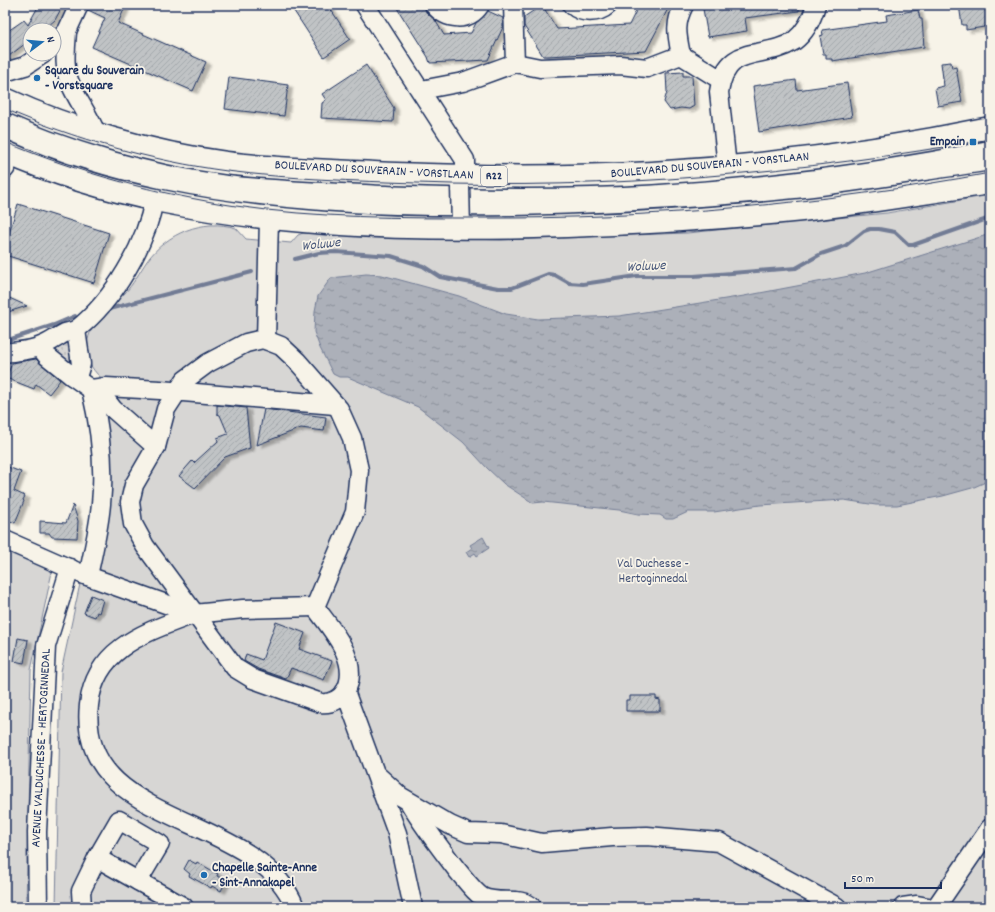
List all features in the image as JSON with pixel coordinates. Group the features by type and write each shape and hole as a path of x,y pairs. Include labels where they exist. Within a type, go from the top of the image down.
{"main road":[{"name":"BOULEVARD DU SOUVERAIN - VORSTLAAN","path":"5,98 30,110 96,133 163,151 226,162 340,171 465,176 651,173 726,167 872,150 990,128"},
{"path":"7,159 154,200 269,219 370,226 461,229 656,223 809,209 990,183"}],"street":[{"path":"62,36 67,31 79,5"},
{"path":"365,5 465,160 465,176 460,185 461,229"},
{"path":"434,5 446,16 455,18 464,17 472,13 480,5"},
{"path":"513,5 515,63"},
{"path":"572,5 577,10 591,12 604,9 608,5"},
{"path":"684,5 678,16 676,31 681,55 721,80"},
{"path":"726,167 719,92 721,80 729,65 739,58 793,41 805,30 812,18 816,5"},
{"path":"67,31 65,59 70,83 90,118 96,133"},
{"path":"420,90 463,82 515,63 540,68 620,65 648,68 681,55"},
{"path":"5,72 25,66 31,62"},
{"path":"5,353 40,347 76,330 109,294 132,261 143,241 154,200"},
{"path":"266,340 269,219"},
{"path":"72,376 78,374 81,364 76,330"},
{"path":"266,340 281,346 335,405 352,438 359,470 355,512 315,607 337,637 344,652 350,677 345,690 336,701 321,703 253,679 235,668 145,546 133,524 130,502 134,485 156,447 166,409 185,380 208,363 246,343 266,340"},
{"path":"40,347 47,356 106,400 113,409 156,447"},
{"path":"91,389 106,387 178,391 335,405"},
{"path":"88,576 101,504 102,459 98,424 91,389"},
{"path":"5,540 88,576 194,614"},
{"name":"AVENUE VALDUCHESSE - HERTOGINNEDAL","path":"38,907 37,832 46,646 70,568"},
{"path":"296,907 276,877 246,852 228,841 156,808 126,791 110,776 99,760 91,741 87,721 90,695 95,679 104,663 118,649 146,634 194,614 243,609 315,607"},
{"path":"345,690 378,776 397,833 413,907"},
{"path":"378,776 400,796 450,825 468,832 501,834 542,843 612,837 647,836 719,842 837,907"},
{"path":"409,801 421,822 435,841 465,879 482,896 491,900 523,902 532,907"},
{"path":"82,907 81,891 97,858 119,820 160,844 138,881"},
{"path":"936,907 990,828"},
{"path":"97,858 138,881 174,905"},
{"path":"903,907 917,905 928,907"}],"green space":[{"name":"Val Duchesse - Hertoginnedal","path":"990,195 990,907 56,907 61,672 94,519 104,380 94,371 89,360 87,350 88,339 98,318 105,309 115,299 124,294 155,251 165,243 187,230 211,225 224,225 236,228 246,239 291,243 298,235 303,233 501,240 687,233 887,213"},
{"path":"67,340 72,342 76,367 52,353 53,347"},
{"path":"5,546 53,567 31,670 26,907 5,907"}],"water":[{"path":"990,234 990,480 972,488 943,496 897,505 876,505 844,500 760,505 714,512 688,512 673,519 666,519 660,515 638,514 619,510 543,502 533,503 504,484 463,442 418,407 348,377 339,377 333,374 314,332 315,311 318,296 331,278 366,274 382,275 459,296 506,314 538,319 619,316 744,296 865,273"},
{"path":"483,537 489,548 477,556 475,553 469,557 466,552 472,548 470,545"}],"building":[{"path":"39,5 63,5 53,22 30,22"},
{"path":"89,5 126,5 118,23 206,62 193,91 92,47 105,18 88,10"},
{"path":"290,5 328,5 350,39 324,57"},
{"path":"395,5 424,5 426,12 435,20 444,35 471,33 476,23 488,11 503,18 503,27 488,60 430,63 428,57"},
{"path":"542,5 557,29 629,25 639,5 670,5 646,51 543,56 524,26 524,17"},
{"path":"715,5 799,5 799,11 745,18 747,31 708,37 703,9 715,7"},
{"path":"959,5 990,5 990,26 966,30 966,25 962,25"},
{"path":"918,10 920,19 922,19 924,47 832,61 832,59 826,59 826,54 823,54 820,36 823,35 822,30 887,21 886,15"},
{"path":"24,20 26,22 22,22 22,46 5,59 5,33"},
{"path":"951,62 952,68 956,67 962,102 938,106 935,88 944,86 941,63"},
{"path":"366,65 394,108 393,122 321,118 322,103 326,100 322,94"},
{"path":"683,72 683,76 692,76 694,106 689,109 681,108 670,110 664,102 667,92 666,73"},
{"path":"229,77 288,85 284,116 225,109"},
{"path":"796,80 797,90 847,83 852,117 759,132 753,86"},
{"path":"18,204 109,233 94,283 5,255 5,246"},
{"path":"5,296 27,306 8,312"},
{"path":"36,359 60,380 49,394 36,384 34,389 6,378 12,363"},
{"path":"217,405 246,408 250,448 225,457 195,488 179,476 192,461 194,463 218,441 217,438 228,434 220,415 217,414"},
{"path":"264,409 326,417 324,431 301,428 257,445"},
{"path":"5,466 21,472 14,491 25,496 15,523 5,519"},
{"path":"73,505 78,521 77,538 52,537 49,533 40,533 40,521 66,523"},
{"path":"91,595 103,600 99,613 97,612 95,617 84,613"},
{"path":"276,622 305,633 299,649 332,661 324,680 291,668 286,679 258,669 244,661 246,654 262,660"},
{"path":"18,638 28,640 24,663 14,661"},
{"path":"630,696 656,696 656,699 660,700 660,711 626,711 626,700 630,700"},
{"name":"Chapelle Sainte-Anne - Sint-Annakapel","path":"189,860 196,864 197,862 218,874 217,876 226,881 221,891 212,886 211,888 189,876 190,874 184,869"}],"waterway":[{"name":"Woluwe","path":"295,259 319,253 336,252 391,256 423,266 440,277 498,288 512,288 548,274 555,275 569,283 583,284 637,276 694,276 796,268 821,254 845,246 864,231 870,229 895,232 909,245 913,245 990,218"},
{"name":"Woluwe","path":"105,310 252,272"},
{"name":"Woluwe","path":"5,341 54,325 75,316"}],"tram line":[{"path":"5,109 58,130 114,148 199,167 251,174 298,178 417,183 489,185 561,184 705,176 776,170 848,161 990,139"},
{"path":"5,142 90,173 148,189 206,201 297,213 420,218 545,218 609,216 737,208 864,193 990,173"}],"place":[{"name":"Square du Souverain - Vorstsquare","path":"37,78"},
{"name":"Empain","path":"973,142"},
{"name":"Chapelle Sainte-Anne - Sint-Annakapel","path":"204,875"}]}
